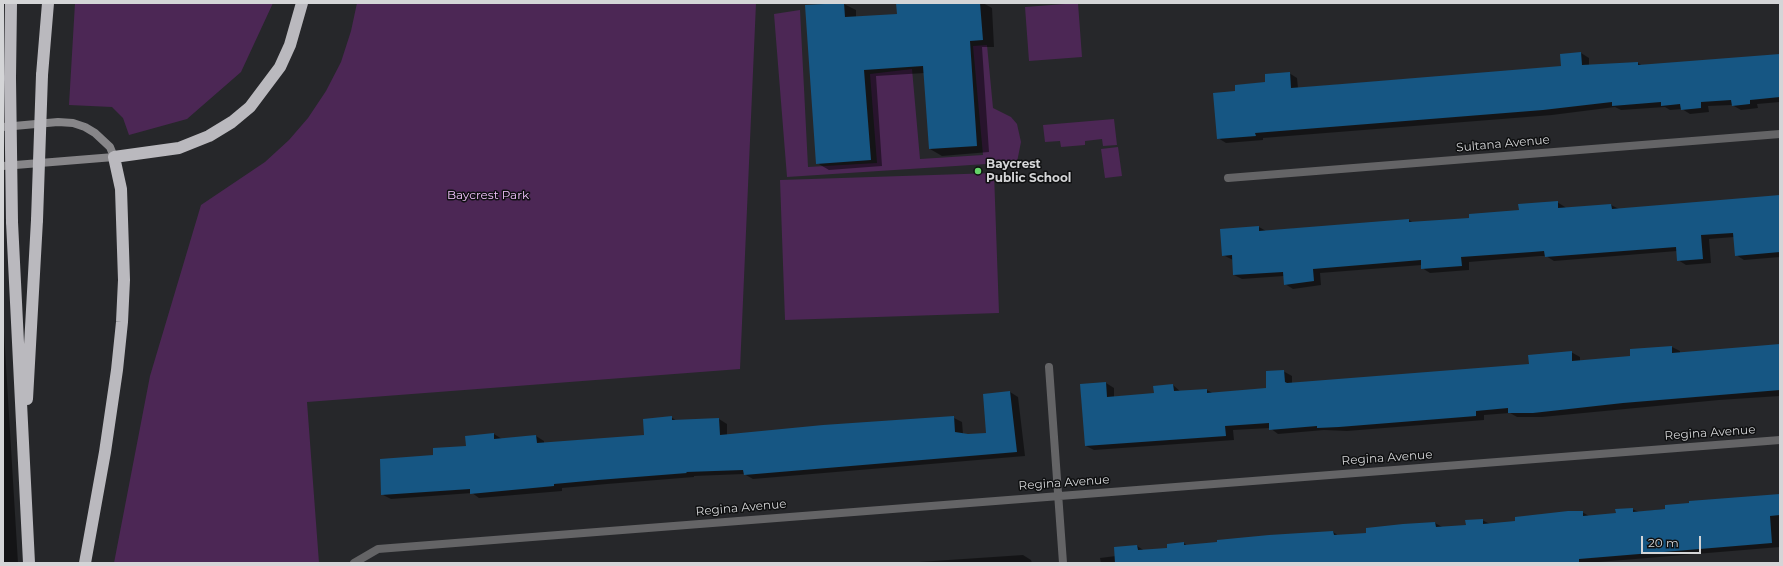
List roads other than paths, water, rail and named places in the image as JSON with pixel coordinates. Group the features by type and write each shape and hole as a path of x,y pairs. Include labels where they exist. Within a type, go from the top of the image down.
{"highway":[{"path":"11,3 10,78 12,222 28,563"},
{"path":"23,460 37,220 42,75 48,3"},
{"path":"85,563 105,452 117,370 122,322 124,280 121,188 114,157 179,148 209,136 238,117 250,107 280,67 290,45 302,3"}],"street":[{"path":"3,127 58,122 73,123 86,127 96,133 110,147 114,157 3,166"},
{"name":"Sultana Avenue","path":"1228,178 1780,134"},
{"path":"1049,367 1063,563"},
{"name":"Regina Avenue","path":"354,563 378,549 1780,440"}],"place":[{"name":"Baycrest Public School","path":"978,171"}],"park label":[{"name":"Baycrest Park","path":"488,195"}]}
